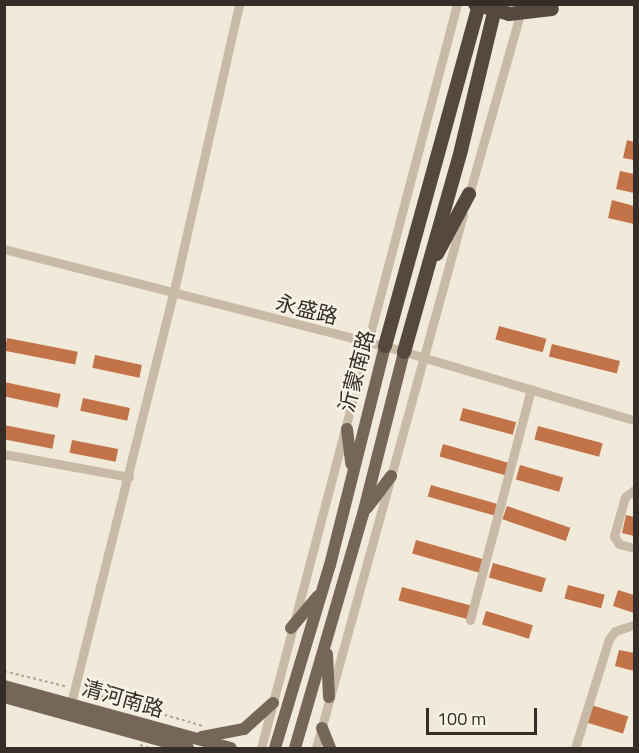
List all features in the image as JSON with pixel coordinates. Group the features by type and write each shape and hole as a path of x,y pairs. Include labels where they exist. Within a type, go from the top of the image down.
{"highway":[{"path":"477,4 509,14 531,14 562,4"},
{"name":"沂蒙南路","path":"385,346 477,4"},
{"name":"沂蒙南路","path":"404,352 496,4"},
{"path":"425,277 469,194"}],"main road":[{"name":"沂蒙南路","path":"275,748 323,590 385,346"},
{"name":"沂蒙南路","path":"295,748 363,514 404,352"},
{"path":"347,429 352,470"},
{"path":"363,514 391,476"},
{"path":"291,628 323,590"},
{"path":"327,644 329,698"},
{"name":"清河南路","path":"4,686 71,703 185,745"},
{"name":"清河南路","path":"4,697 185,745 231,748"},
{"path":"185,745 244,729 273,703"},
{"path":"322,728 330,748"}],"street":[{"path":"71,703 173,295 238,4"},
{"path":"261,748 291,628 347,429 457,4"},
{"path":"316,748 523,4"},
{"name":"永盛路","path":"4,249 173,295 385,346 634,420"},
{"path":"470,620 531,389"},
{"path":"4,454 129,477"},
{"path":"634,490 625,497 614,536 619,544 634,548"},
{"path":"575,748 609,639 615,631 634,625"}],"path":[{"path":"4,671 208,728"}],"building":[{"path":"627,140 634,142 634,160 623,158"},
{"path":"620,171 634,174 634,193 616,189"},
{"path":"612,200 634,206 634,224 608,218"},
{"path":"499,326 546,339 543,352 495,340"},
{"path":"7,338 78,352 75,364 5,351"},
{"path":"552,344 620,361 617,374 549,357"},
{"path":"95,355 142,365 139,378 92,368"},
{"path":"4,382 61,394 58,408 4,396"},
{"path":"83,398 130,408 127,421 80,411"},
{"path":"463,408 516,422 513,435 460,421"},
{"path":"4,425 55,435 52,449 4,439"},
{"path":"538,426 603,443 599,457 534,440"},
{"path":"72,440 118,449 116,462 70,453"},
{"path":"443,444 511,464 508,476 439,456"},
{"path":"520,465 563,477 559,492 516,479"},
{"path":"431,485 499,505 496,516 428,497"},
{"path":"507,506 570,528 566,541 502,519"},
{"path":"626,515 634,517 634,536 622,533"},
{"path":"416,540 483,559 479,573 412,553"},
{"path":"493,563 546,578 542,593 489,577"},
{"path":"568,585 605,595 601,608 564,599"},
{"path":"402,587 472,606 468,619 398,601"},
{"path":"618,590 634,595 634,613 613,606"},
{"path":"486,611 533,625 529,639 482,624"},
{"path":"619,650 634,653 634,671 615,666"},
{"path":"591,705 628,716 623,734 586,722"}]}
